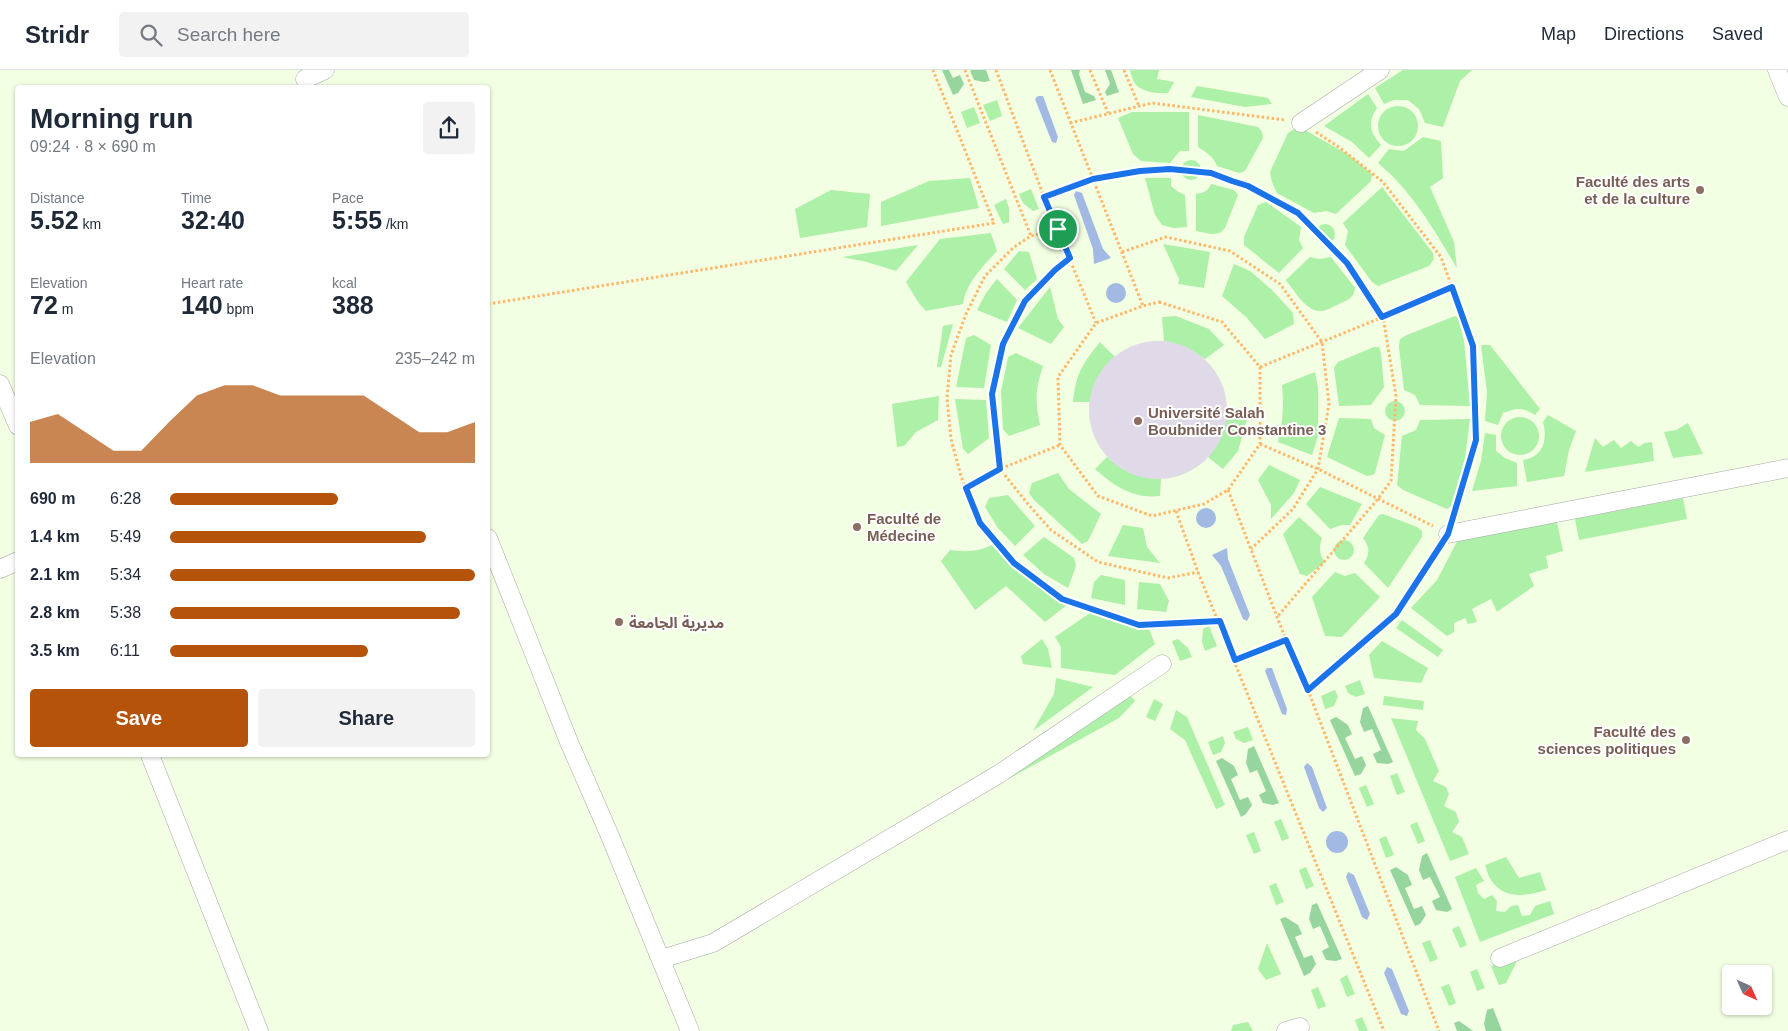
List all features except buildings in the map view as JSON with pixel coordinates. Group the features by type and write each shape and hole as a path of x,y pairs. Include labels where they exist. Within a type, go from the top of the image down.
{"street":[{"path":"305,79 325,70"},
{"path":"1301,123 1380,70"},
{"path":"1777,70 1788,97"},
{"path":"0,384 15,419"},
{"path":"1448,534 1788,468"},
{"path":"490,543 569,742 610,836 690,1031"},
{"path":"0,569 15,562"},
{"path":"661,959 714,943 1000,774 1162,664"},
{"path":"151,757 259,1031"},
{"path":"1500,958 1788,840"}],"path":[{"path":"490,304 994,223 933,70"},
{"path":"965,70 1031,236"},
{"path":"996,70 1044,197 1096,323"},
{"path":"1050,70 1143,306"},
{"path":"1090,70 1108,113"},
{"path":"1124,70 1139,106"},
{"path":"1070,123 1152,103 1301,123 1340,148 1383,182 1441,256 1473,346 1476,440 1448,534 1396,614 1308,690"},
{"path":"1044,197 1093,179 1140,171 1170,169 1211,173 1248,186 1298,213 1347,263 1382,317 1396,396 1391,481 1277,617"},
{"path":"1058,229 1031,236 1014,248 985,276 966,314 951,355 947,398 951,439 966,488 980,523 1014,563 1062,599 1139,625 1220,621"},
{"path":"1122,252 1166,237 1230,251 1280,284 1322,342 1329,404 1318,469 1293,509 1250,549"},
{"path":"1070,258 1055,270 1025,301 1003,344 992,394 1000,469 1026,503 1051,530 1098,562 1168,578 1198,572"},
{"path":"1260,367 1452,287"},
{"path":"1159,302 1222,322 1260,367 1260,444 1228,490 1204,504 1152,516 1098,496 1060,445 1058,377 1096,323 1143,306 1159,302"},
{"path":"1260,444 1318,469 1448,534"},
{"path":"966,488 1000,469 1060,445"},
{"path":"1228,490 1286,640 1308,690 1439,1031"},
{"path":"1176,510 1198,572 1220,621 1384,1031"},
{"path":"1235,660 1286,640"}],"shaded area":[{"name":"Université Salah Boubnider Constantine 3","path":"0,70 1788,70 1788,1031 0,1031"},
{"path":"1158,341 1184,347 1207,361 1221,384 1227,410 1221,436 1207,459 1184,473 1158,479 1132,473 1109,459 1095,436 1089,410 1095,384 1109,361 1132,347"}],"green space":[{"path":"942,70 949,70 953,78 960,75 964,84 958,93 953,95"},
{"path":"986,70 990,81 974,80 970,71"},
{"path":"1071,70 1080,70 1079,74 1085,92 1094,96 1096,100 1083,104"},
{"path":"1105,70 1111,70 1119,92 1107,96 1105,92 1110,84"},
{"path":"1130,70 1159,70 1157,79 1174,82 1168,93 1149,92 1136,85"},
{"path":"1403,70 1472,70 1460,81 1443,127 1425,123 1419,109 1408,100 1394,100 1384,104 1375,88"},
{"path":"1197,86 1268,98 1272,104 1245,107 1191,97"},
{"path":"1368,94 1377,108 1372,118 1372,132 1381,145 1369,158 1352,142 1324,126"},
{"path":"997,100 1002,116 990,121 983,105"},
{"path":"1398,106 1412,112 1418,126 1412,140 1398,146 1384,140 1378,126 1384,112"},
{"path":"974,107 980,123 967,128 961,112"},
{"path":"1132,112 1189,112 1189,151 1180,151 1170,163 1141,161 1133,154 1118,118"},
{"path":"1198,115 1258,127 1262,132 1263,138 1245,171 1239,173 1217,166 1212,157 1198,147"},
{"path":"1296,128 1303,129 1349,155 1372,174 1371,181 1336,214 1326,211 1314,213 1277,193 1270,172 1288,133"},
{"path":"1423,137 1441,141 1443,178 1430,187 1454,242 1457,268 1412,199 1402,186 1378,163 1389,149 1404,151"},
{"path":"1191,160 1198,163 1201,170 1198,177 1191,180 1184,177 1181,170 1184,163"},
{"path":"970,178 979,208 881,226 881,202 929,181"},
{"path":"1145,178 1171,178 1171,186 1185,195 1187,227 1174,228 1162,225 1155,215"},
{"path":"1211,184 1234,190 1238,195 1225,228 1220,233 1211,234 1196,231 1196,194 1205,191"},
{"path":"1382,187 1433,253 1434,259 1429,266 1378,286 1372,282 1345,245 1348,231 1343,223"},
{"path":"1031,189 1039,209 1033,211 1023,203 1019,194"},
{"path":"831,190 870,194 867,227 800,238 795,209"},
{"path":"1006,199 1009,208 1009,222 1003,224 994,205"},
{"path":"1266,202 1301,227 1299,240 1303,248 1279,273 1244,245 1244,237 1258,205"},
{"path":"1325,224 1332,227 1335,234 1332,241 1325,244 1318,241 1315,234 1318,227"},
{"path":"991,233 997,251 971,282 963,304 926,311 906,282 940,239"},
{"path":"1163,244 1210,252 1204,288 1178,284 1179,279"},
{"path":"918,245 896,271 842,257"},
{"path":"1019,251 1029,252 1037,279 1025,290 1004,269"},
{"path":"1310,257 1319,259 1331,257 1355,288 1352,296 1323,311 1310,308 1305,304 1286,280"},
{"path":"1234,264 1250,271 1272,290 1293,313 1294,324 1265,339 1247,318 1222,296"},
{"path":"997,279 1017,300 1007,322 977,310 986,293"},
{"path":"1050,287 1058,319 1064,327 1051,344 1018,328"},
{"path":"1176,316 1209,329 1224,345 1205,359 1186,347 1164,341 1162,317"},
{"path":"1455,316 1458,318 1464,341 1470,406 1420,405 1415,395 1404,390 1399,347 1400,339"},
{"path":"953,324 941,367 937,367 943,326"},
{"path":"974,335 991,345 984,388 956,387 966,338"},
{"path":"1100,342 1115,357 1098,378 1090,402 1073,402 1078,376"},
{"path":"1481,345 1490,345 1540,409 1535,415 1516,409 1503,413 1498,425 1485,421 1487,393"},
{"path":"1374,347 1379,347 1381,353 1384,387 1371,405 1339,406 1334,368 1338,362"},
{"path":"1016,353 1043,366 1038,382 1037,395 1040,425 1009,436 1003,429 1001,392 1008,357"},
{"path":"1315,372 1318,388 1318,436 1312,455 1278,442 1283,414 1282,385"},
{"path":"939,396 938,420 916,432 904,446 897,447 892,404"},
{"path":"955,399 986,400 989,438 968,454 963,449"},
{"path":"1395,401 1402,404 1405,411 1402,418 1395,421 1388,418 1385,411 1388,404"},
{"path":"1249,408 1238,451 1223,469 1208,457 1222,434 1226,409"},
{"path":"1548,415 1576,431 1569,450 1564,476 1527,482 1523,460 1535,455 1542,447 1545,435 1543,422"},
{"path":"1520,417 1533,423 1539,436 1533,449 1520,455 1507,449 1501,436 1507,423"},
{"path":"1339,418 1371,419 1374,428 1385,435 1373,475 1367,476 1327,457"},
{"path":"1470,419 1465,458 1451,506 1447,509 1403,490 1397,485 1402,436 1416,430 1420,420"},
{"path":"1688,423 1703,454 1673,458 1664,432 1676,430"},
{"path":"1485,433 1496,435 1496,451 1505,458 1517,463 1517,486 1472,491 1481,461"},
{"path":"1595,438 1603,447 1614,440 1621,448 1631,441 1638,447 1652,442 1654,461 1585,472"},
{"path":"1107,457 1132,473 1161,479 1160,496 1133,493 1109,481 1095,469"},
{"path":"1269,465 1300,480 1294,493 1271,519 1271,505 1258,480"},
{"path":"1058,473 1069,489 1101,514 1088,541 1082,544 1034,500 1029,493 1032,483"},
{"path":"1320,487 1362,504 1350,525 1342,525 1330,529 1306,504"},
{"path":"1008,495 1035,526 1015,546 998,528 985,507 989,498"},
{"path":"1683,498 1687,519 1579,540 1575,519"},
{"path":"1383,514 1417,527 1422,531 1422,537 1388,588 1364,563 1368,551 1367,544 1363,538 1379,515"},
{"path":"1299,517 1322,538 1320,551 1325,562 1307,576 1300,574 1283,534"},
{"path":"1557,522 1563,551 1546,556 1548,568 1529,574 1534,586 1497,612 1491,599 1472,609 1477,622 1468,624 1465,618 1454,623 1454,632 1447,636 1411,608 1437,580 1460,536"},
{"path":"1123,525 1143,528 1147,547 1160,563 1108,556"},
{"path":"1044,537 1074,558 1076,566 1068,588 1044,574 1023,555"},
{"path":"1344,540 1351,543 1354,550 1351,557 1344,560 1337,557 1334,550 1337,543"},
{"path":"992,545 1013,568 1059,602 1067,605 1045,622 1006,586 975,610 941,561 950,550 971,551"},
{"path":"1335,572 1345,576 1355,573 1380,597 1342,637 1325,636 1312,597"},
{"path":"1101,575 1125,580 1125,605 1091,598 1094,582"},
{"path":"1139,582 1160,584 1169,601 1166,612 1137,609"},
{"path":"1090,613 1135,628 1149,629 1155,644 1115,675 1061,668 1061,647 1055,637"},
{"path":"1402,620 1443,650 1438,657 1396,628"},
{"path":"1209,626 1217,646 1205,651 1202,642 1203,629"},
{"path":"1042,639 1048,649 1052,668 1023,664 1021,656"},
{"path":"1178,639 1188,648 1192,657 1180,661 1172,641"},
{"path":"1382,641 1428,668 1421,683 1374,678 1369,655"},
{"path":"1056,678 1093,687 1033,731 1054,694"},
{"path":"1360,680 1365,694 1356,697 1348,693 1345,686"},
{"path":"1335,690 1338,697 1334,706 1325,709 1321,696"},
{"path":"1129,694 1135,701 1119,718 981,794"},
{"path":"1384,696 1424,701 1423,710 1383,705"},
{"path":"1154,699 1163,704 1155,721 1146,717"},
{"path":"1368,706 1393,762 1388,764 1377,763 1373,754 1381,750 1372,729 1364,732 1360,722 1363,708"},
{"path":"1176,710 1187,717 1225,805 1216,809 1185,740 1170,729"},
{"path":"1336,717 1348,725 1352,734 1345,738 1355,759 1362,756 1366,765 1361,774 1355,776 1330,720"},
{"path":"1391,718 1418,721 1416,730 1425,739 1439,771 1433,781 1446,787 1449,794 1444,806 1456,812 1459,822 1452,832 1462,837 1469,854 1450,861"},
{"path":"1248,727 1253,740 1244,743 1236,739 1233,732"},
{"path":"1223,736 1225,743 1221,752 1213,755 1208,742"},
{"path":"1254,746 1279,803 1273,805 1263,803 1259,795 1266,791 1257,770 1250,773 1246,763 1248,749"},
{"path":"1222,758 1234,766 1238,775 1231,779 1240,800 1248,797 1252,805 1246,814 1241,817 1216,761"},
{"path":"1397,773 1405,792 1397,795 1390,776"},
{"path":"1366,785 1374,804 1367,807 1359,788"},
{"path":"1281,819 1289,838 1282,841 1274,822"},
{"path":"1417,822 1425,841 1418,844 1410,825"},
{"path":"1254,832 1261,851 1254,854 1246,835"},
{"path":"1386,836 1394,855 1386,858 1379,839"},
{"path":"1427,853 1452,909 1447,912 1436,910 1432,901 1440,897 1430,877 1423,880 1419,870 1422,856"},
{"path":"1506,857 1519,878 1540,872 1546,890 1524,895 1509,894 1502,891 1490,878 1485,865"},
{"path":"1306,867 1314,886 1306,889 1299,870"},
{"path":"1396,867 1408,875 1412,885 1405,888 1414,909 1422,906 1426,915 1420,924 1415,926 1390,870"},
{"path":"1476,868 1484,881 1476,885 1478,893 1484,899 1492,895 1497,901 1496,911 1505,912 1511,906 1518,905 1522,916 1530,915 1535,906 1550,901 1554,914 1480,942 1455,877"},
{"path":"1276,883 1284,902 1276,905 1269,886"},
{"path":"1317,903 1342,959 1336,961 1326,960 1322,951 1329,947 1320,926 1313,929 1309,919 1312,905"},
{"path":"1285,917 1298,925 1302,934 1295,937 1304,958 1312,955 1316,964 1310,973 1304,976 1280,919"},
{"path":"1459,926 1467,945 1460,948 1452,929"},
{"path":"1430,940 1438,959 1430,962 1422,943"},
{"path":"1267,943 1281,974 1266,980 1258,969"},
{"path":"1514,956 1516,963 1506,983 1499,985 1491,966"},
{"path":"1477,969 1485,988 1477,991 1470,972"},
{"path":"1347,975 1355,994 1347,997 1340,979"},
{"path":"1449,984 1456,1003 1449,1006 1441,987"},
{"path":"1318,987 1326,1006 1318,1009 1311,990"},
{"path":"1493,1008 1502,1031 1486,1031 1484,1024 1487,1010"},
{"path":"1362,1017 1368,1031 1359,1031 1355,1020"},
{"path":"1459,1021 1473,1031 1457,1031 1454,1023"},
{"path":"1248,1022 1253,1031 1231,1031 1233,1025"}],"water":[{"path":"1038,96 1043,96 1058,137 1056,143 1052,142 1035,99"},
{"path":"1076,191 1082,193 1103,249 1111,258 1094,264 1093,249 1074,195"},
{"path":"1116,283 1123,286 1126,293 1123,300 1116,303 1109,300 1106,293 1109,286"},
{"path":"1206,508 1213,511 1216,518 1213,525 1206,528 1199,525 1196,518 1199,511"},
{"path":"1227,548 1228,559 1250,615 1247,621 1243,619 1221,566 1212,555"},
{"path":"1267,668 1272,668 1287,709 1286,715 1282,714 1265,671"},
{"path":"1307,763 1312,767 1327,808 1323,812 1319,808 1304,767"},
{"path":"1337,831 1345,834 1348,842 1345,850 1337,853 1329,850 1326,842 1329,834"},
{"path":"1348,872 1354,875 1370,914 1367,920 1362,917 1346,877"},
{"path":"1387,967 1392,969 1409,1011 1407,1016 1401,1014 1384,973"}],"place":[{"name":"Faculté des arts et de la culture","path":"1700,190"},
{"name":"Université Salah Boubnider Constantine 3","path":"1138,421"},
{"name":"Faculté de Médecine","path":"857,527"},
{"name":"مديرية الجامعة","path":"619,622"},
{"name":"Faculté des sciences politiques","path":"1686,740"}],"route":[{"path":"1170,169 1211,173 1248,186 1298,213 1347,263 1382,317 1452,287 1473,346 1476,440 1448,534 1396,614 1308,690 1286,640 1235,660 1220,621 1139,625 1062,599 1014,563 980,523 966,488 1000,469 992,394 1003,344 1025,301 1055,270 1070,258 1058,229 1044,197 1093,179 1140,171 1170,169"}]}
